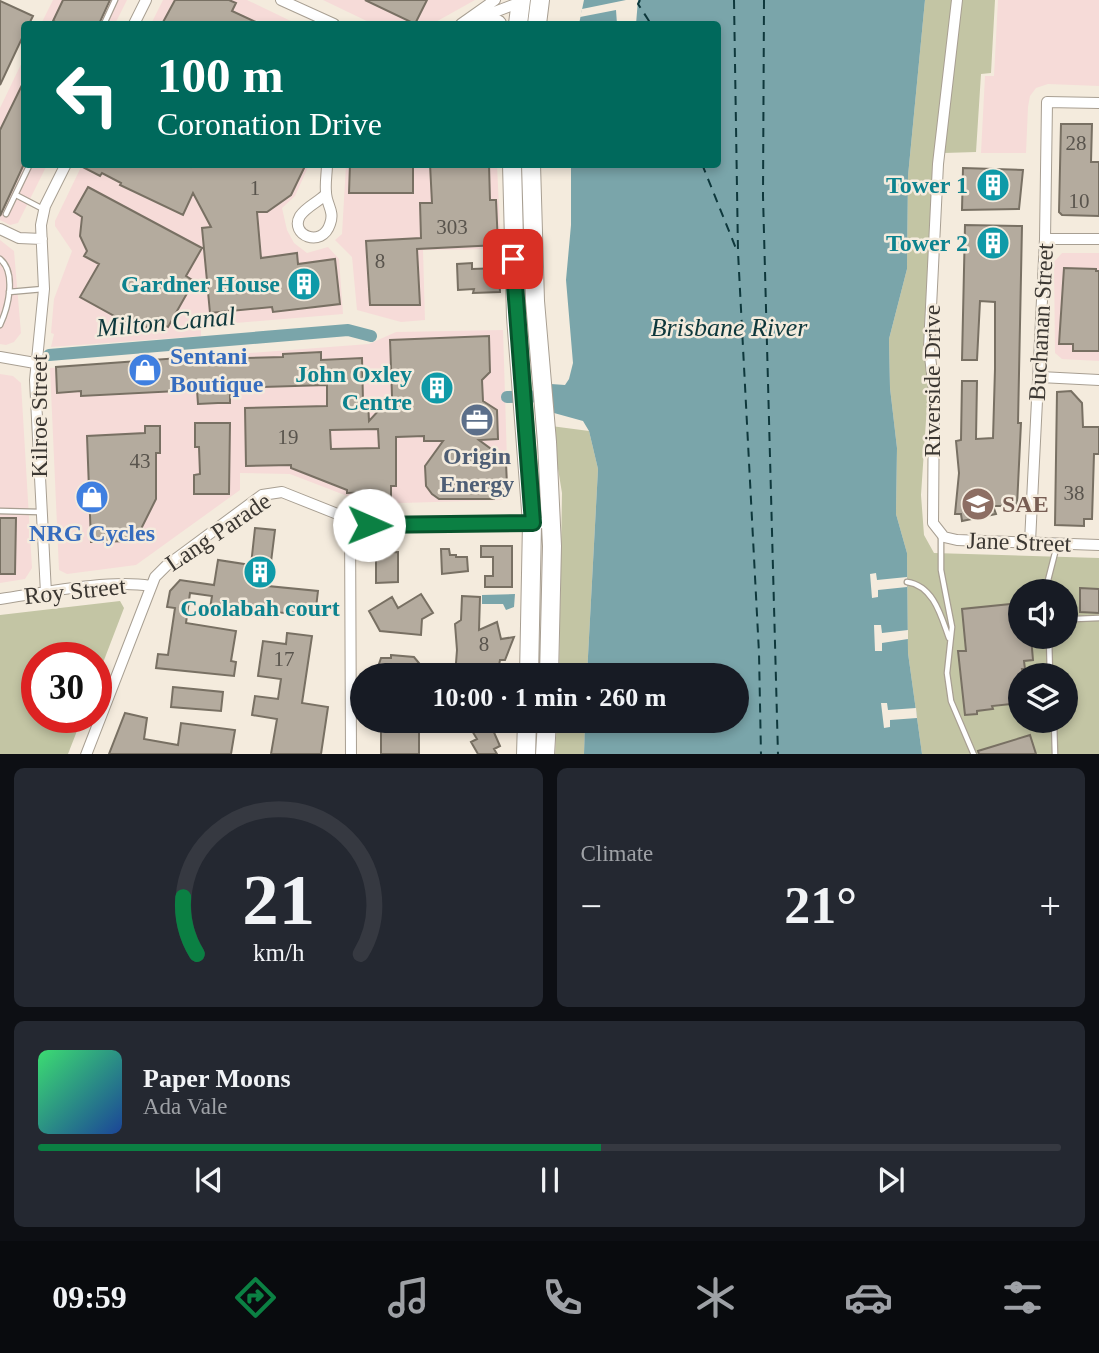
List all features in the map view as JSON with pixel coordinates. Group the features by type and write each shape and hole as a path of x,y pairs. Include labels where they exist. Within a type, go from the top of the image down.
{"highway":[{"path":"537,21 540,0"},
{"path":"519,21 522,1"},
{"path":"512,168 514,269 521,363 525,410 542,523 530,663"},
{"path":"531,168 534,301 544,415 542,523 547,663"},
{"path":"526,754 527,733"},
{"path":"545,754 546,733"}],"street":[{"path":"136,21 146,0"},
{"path":"281,0 327,21"},
{"path":"465,21 495,0"},
{"name":"Riverside Drive","path":"940,533 932,517 934,390 929,348 938,164 957,0"},
{"path":"487,21 522,1"},
{"name":"Buchanan Street","path":"1030,542 1040,377 1047,102 1099,103"},
{"path":"44,210 64,168"},
{"path":"326,195 327,168"},
{"name":"Kilroe Street","path":"44,210 41,225 44,289 35,363 46,593"},
{"path":"0,229 19,238 42,239"},
{"path":"1045,239 1099,239"},
{"path":"0,357 35,363"},
{"path":"1040,377 1099,380"},
{"name":"Lang Parade","path":"86,754 155,577 166,566 268,493 282,492 350,519 377,526 542,523"},
{"path":"350,519 351,754"},
{"name":"Jane Street","path":"940,533 949,539 957,540 1099,545"},
{"name":"Roy Street","path":"0,598 126,584 150,586"}],"lane":[{"path":"105,21 115,0"},
{"path":"6,214 28,168"},
{"path":"16,195 44,210"},
{"path":"0,259 7,266 9,292 9,302 0,325"},
{"path":"9,292 44,289"},
{"path":"0,511 41,512"},
{"name":"Riverside Drive","path":"940,533 941,570 952,626 947,673 951,702 974,754"},
{"path":"1048,579 1057,544"},
{"path":"907,582 916,584 930,595 940,612 950,642"},
{"path":"1078,619 1099,618"},
{"path":"1054,733 1055,754"}],"shaded area":[{"path":"53,0 127,0 116,21 42,21"},
{"path":"163,0 247,0 291,21 152,21"},
{"path":"323,0 475,0 437,21 367,21"},
{"path":"998,0 1099,0 1099,86 1048,84 1036,88 1030,96 1028,107 1026,153 981,153 985,76 994,76"},
{"path":"21,64 21,168 46,168 18,223 10,225 0,220 0,108"},
{"path":"81,168 308,168 295,196 282,208 287,230 294,243 307,253 328,247 339,259 343,314 201,326 201,336 51,347 54,334 51,333 54,299 72,251 55,226"},
{"path":"346,168 497,168 501,249 423,250 425,320 401,322 357,310 352,257 335,240 342,234"},
{"path":"0,240 14,251 21,333 14,342 6,345 0,344"},
{"path":"1062,253 1099,253 1099,361 1062,359 1055,353 1054,262"},
{"path":"503,330 508,494 502,500 368,504 290,474 240,473 240,490 136,565 67,574 59,570 50,368 369,344 396,332"},
{"path":"0,374 13,376 21,383 32,568 25,579 0,583"}],"green space":[{"path":"925,0 995,0 991,73 981,74 976,152 944,153 921,495 924,535 934,553 1099,558 1099,754 922,754 908,653 907,553 896,514 897,448 890,388 889,339 907,269 908,176"},
{"path":"551,426 589,431 598,469 588,663 559,663 562,493"},
{"path":"120,601 124,608 111,642 21,642 21,733 76,733 68,754 0,754 0,615"},
{"path":"556,733 585,733 584,754 555,754"}],"water":[{"name":"Brisbane River","path":"584,0 925,0 908,176 907,269 889,339 890,388 897,448 896,514 907,553 908,653 922,754 584,754 585,733 749,733 749,663 588,663 598,469 589,431 583,421 554,413 551,384 565,385 573,363 566,280 571,225 571,168 721,168 721,21 580,21"},
{"path":"515,594 514,607 506,610 503,604 482,604 482,595"}],"pier":[{"path":"638,0 636,21 617,21 616,10 580,17 582,9"},
{"path":"876,573 877,580 907,577 907,587 878,590 878,597 872,598 870,574"},
{"path":"874,625 881,625 882,633 908,630 908,639 882,643 882,651 875,651"},
{"path":"881,703 887,703 888,710 916,708 917,718 890,720 890,727 884,728"}],"building":[{"path":"63,0 110,0 100,21 53,21"},
{"path":"175,0 229,0 236,3 232,11 254,21 164,21"},
{"path":"365,0 427,0 416,21 409,21"},
{"path":"0,1 33,16 30,21 21,21 21,40 0,85"},
{"path":"21,87 22,168 0,216 0,130"},
{"path":"1061,124 1092,124 1091,162 1099,162 1099,216 1062,215 1059,212"},
{"path":"85,168 304,168 291,195 267,212 257,212 261,258 297,253 298,264 335,259 340,304 273,312 272,307 210,313 202,228 211,227 193,193 183,215 120,185 121,183 102,173 100,176"},
{"path":"350,168 413,168 413,193 349,193"},
{"path":"430,168 489,168 490,200 496,200 498,245 417,249 420,305 370,305 366,241 421,238 420,203 432,203"},
{"name":"Tower 1","path":"963,168 1023,170 1019,209 962,210"},
{"path":"88,187 202,248 186,276 194,281 168,327 154,319 148,327 138,328 135,333 125,331 125,322 80,297 99,264 84,256 87,251 80,236 82,217 74,212"},
{"path":"965,225 1022,226 1018,423 1021,423 1017,506 993,506 996,514 962,521 961,514 955,514 959,473 956,441 961,440 962,381 977,381 976,439 993,438 995,369 995,302 980,301 977,360 962,360"},
{"path":"472,263 472,269 499,268 500,292 473,293 474,289 458,290 457,264"},
{"path":"1064,268 1099,271 1099,351 1073,351 1073,344 1059,344"},
{"path":"489,336 490,372 482,380 483,401 497,410 498,439 479,440 506,463 507,485 494,499 439,499 432,494 426,486 425,466 443,441 424,441 424,436 396,437 396,486 391,486 391,502 372,502 372,492 347,493 347,490 291,468 291,465 246,466 245,408 327,406 327,385 230,388 230,403 198,404 197,390 81,396 81,391 57,393 56,367 207,356 208,363 246,361 246,358 321,352 321,360 362,358 363,401 368,401 369,421 392,396 390,340","holes":["378,429 379,448 331,449 330,430"]},
{"path":"1071,391 1082,403 1083,427 1099,427 1099,454 1094,454 1092,519 1084,519 1084,526 1055,525 1057,392"},
{"path":"195,423 230,423 229,494 194,494 194,475 200,474 199,447 195,447"},
{"path":"145,426 160,426 160,453 156,453 156,499 139,533 132,541 91,542 87,436 145,433"},
{"path":"0,518 16,518 15,574 0,574"},
{"path":"255,528 275,530 268,586 318,591 315,616 265,611 264,617 210,609 212,596 190,593 186,623 236,631 231,661 236,662 234,676 156,668 158,654 168,655 175,608 167,607 170,591 180,580 214,585 218,560 251,565"},
{"path":"481,546 512,546 512,587 485,587 485,576 493,576 493,557 481,557"},
{"path":"441,549 449,549 450,555 456,557 467,557 468,571 442,574"},
{"path":"398,552 398,582 376,583 376,553"},
{"path":"1080,588 1099,589 1099,613 1080,612"},
{"path":"421,594 433,613 422,619 421,635 380,631 369,611 392,597 398,608"},
{"path":"462,596 480,597 479,630 497,622 501,639 514,637 505,660 500,660 499,663 456,663 455,624 461,620"},
{"path":"1008,604 1008,649 1032,649 1033,660 1008,663 1008,704 992,706 993,709 977,711 977,714 965,715 958,651 966,651 962,609"},
{"path":"287,633 312,636 302,703 328,707 321,754 271,754 277,719 252,715 255,696 278,699 281,679 258,676 263,641 286,644"},
{"path":"391,655 414,657 419,663 379,663 381,658 391,658"},
{"path":"173,687 223,692 221,711 171,707"},
{"path":"125,713 147,718 144,739 178,745 181,723 235,730 231,754 109,754"},
{"path":"381,733 419,733 419,754 381,754"},
{"path":"473,733 494,733 500,746 494,749 497,754 478,754 471,742 477,739"},
{"path":"1030,735 1036,754 979,754 978,751"}],"waterway":[{"name":"Milton Canal","path":"49,355 348,330 371,336"},
{"name":"Milton Canal","path":"507,397 552,396"}],"ferry route":[{"path":"640,0 638,4 649,21"},
{"path":"734,0 738,252 759,653 761,754"},
{"path":"764,0 763,196 778,754"},
{"path":"704,168 737,251"}],"place":[{"name":"Tower 1","path":"993,185"},
{"name":"Tower 2","path":"993,243"},
{"name":"Gardner House","path":"304,284"},
{"name":"Sentani Boutique","path":"145,370"},
{"name":"John Oxley Centre","path":"437,388"},
{"name":"Origin Energy","path":"477,420"},
{"name":"NRG Cycles","path":"92,497"},
{"name":"SAE","path":"978,504"},
{"name":"Coolabah court","path":"260,572"}],"route":[{"path":"369,525 533,523 513,259"}]}
